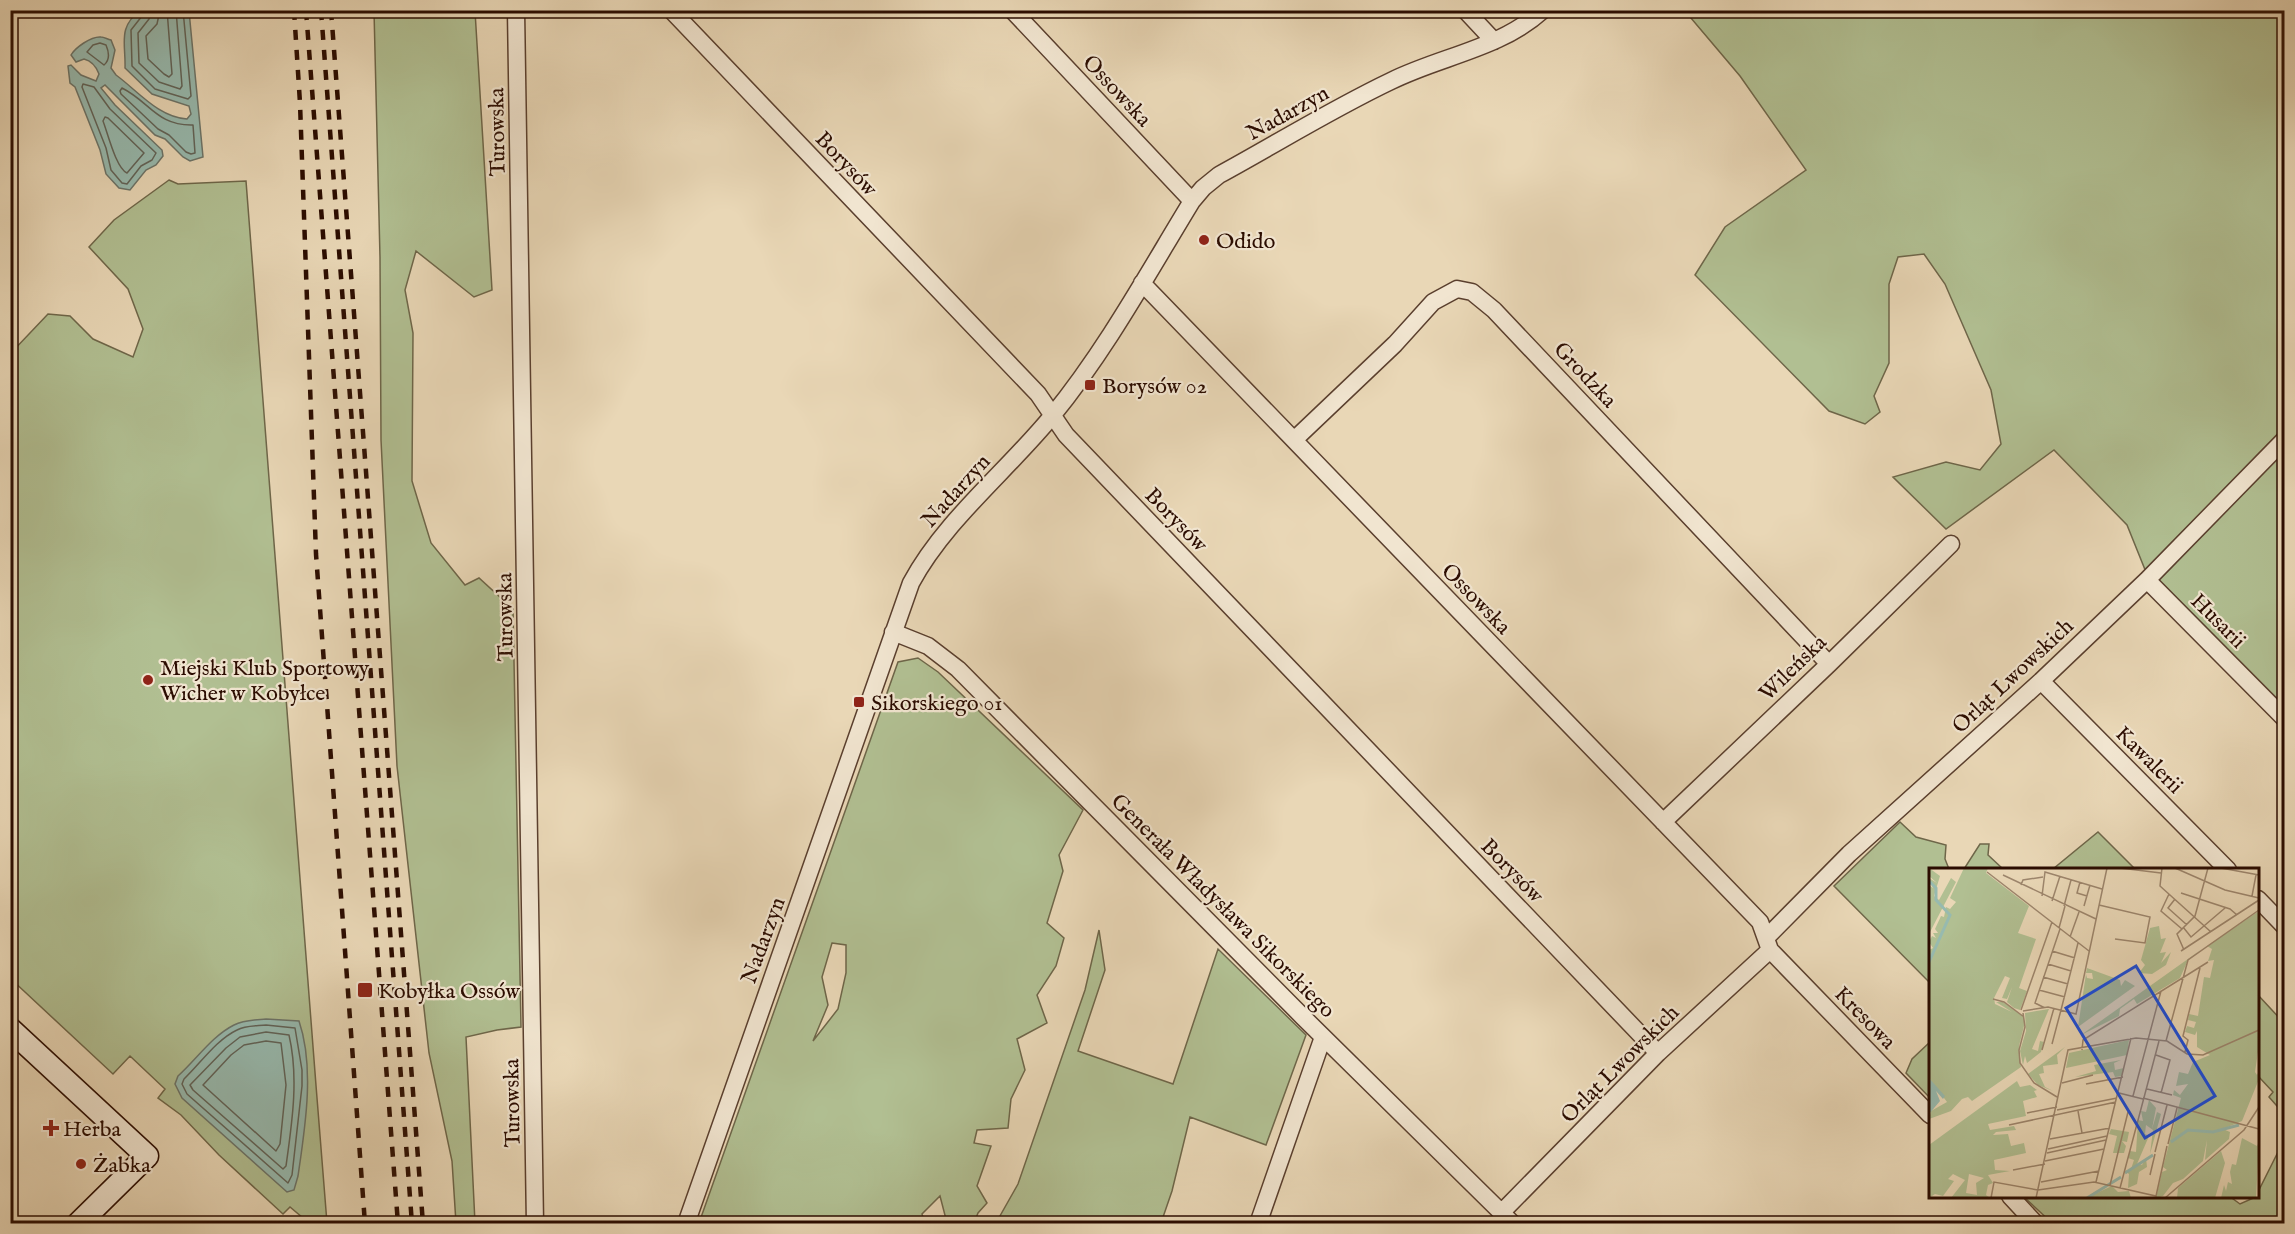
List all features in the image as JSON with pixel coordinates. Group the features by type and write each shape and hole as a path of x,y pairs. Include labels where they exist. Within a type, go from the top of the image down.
{"street":[{"name":"Turowska","path":"516,10 535,1224"},
{"name":"Borysów","path":"671,10 1038,394 1066,435 1658,1053"},
{"name":"Ossowska","path":"1012,10 1192,201"},
{"path":"1465,10 1494,41"},
{"name":"Nadarzyn","path":"686,1224 893,632 911,583 921,564 1052,416 1142,283 1192,201 1203,188 1219,176 1392,80 1494,41 1530,23 1543,10"},
{"name":"Ossowska","path":"1142,283 1760,922 1768,944"},
{"name":"Grodzka","path":"1294,440 1395,344 1433,302 1456,289 1472,292 1494,310 1829,664"},
{"name":"Orląt Lwowskich","path":"1508,1218 1658,1053 1768,944 1849,854 2041,681 2147,580 2284,440"},
{"name":"Wileńska","path":"1663,822 1951,544"},
{"name":"Husarii","path":"2147,580 2284,718"},
{"name":"Generała Władysława Sikorskiego","path":"893,632 928,646 958,669 1323,1037 1508,1218"},
{"name":"Kawalerii","path":"2041,681 2226,868"},
{"path":"2259,900 2284,926"},
{"name":"Kresowa","path":"1768,944 1929,1114"},
{"path":"10,1029 147,1156 78,1224"},
{"path":"1258,1224 1323,1037"},
{"path":"2011,1198 2036,1224"}],"green space":[{"path":"374,11 475,11 492,290 474,297 416,251 405,290 413,333 412,481 431,543 465,585 479,578 513,609 521,1027 466,1037 475,1223 456,1223 452,1161 429,1053 397,766 381,440 380,257"},
{"path":"1685,11 2284,11 2284,707 2148,577 2127,525 2054,450 1946,529 1893,477 1946,462 1980,470 2001,444 1991,390 1945,284 1924,254 1898,257 1889,284 1889,363 1874,396 1880,412 1865,424 1829,411 1695,275 1725,227 1806,170 1740,76"},
{"name":"Miejski Klub Sportowy Wicher w Kobyłce","path":"169,180 178,184 246,181 327,1223 309,1223 290,1207 283,1214 219,1155 181,1115 158,1098 165,1089 130,1056 113,1074 11,979 10,354 48,314 70,316 93,339 133,357 143,329 128,289 89,247 114,220"},
{"path":"918,658 938,672 1083,810 1059,855 1063,871 1047,923 1064,938 1056,966 1037,995 1047,1023 1017,1039 1025,1070 1011,1099 1008,1128 977,1130 974,1143 991,1146 977,1186 987,1203 978,1213 974,1223 947,1223 940,1196 922,1214 925,1223 699,1223 898,662","holes":["832,943 846,945 846,973 838,1009 813,1041 828,1005 822,977"]},
{"path":"1900,822 1916,837 1946,845 1945,859 1949,868 1929,868 1929,982 1834,886"},
{"path":"2098,832 2134,868 2054,868"},
{"path":"1980,844 1989,844 1988,855 2002,868 1965,868"},
{"path":"1099,930 1105,970 1078,1051 1173,1084 1218,949 1306,1035 1266,1145 1190,1117 1172,1191 1161,1223 996,1223 1018,1184 1085,990"},
{"path":"2259,996 2284,1023 2284,1114 2269,1097 2273,1092 2259,1077"},
{"path":"1929,1043 1929,1097 1906,1073 1912,1059"},
{"path":"2279,1150 2284,1153 2284,1223 2052,1223 2025,1198 2232,1198 2240,1204 2259,1198 2259,1190"}],"water":[{"path":"141,10 189,11 203,157 190,161 183,157 165,139 155,135 105,85 101,88 115,105 162,150 163,156 156,165 146,170 130,190 119,188 106,174 100,150 75,87 70,83 68,66 71,65 81,75 96,81 99,74 93,64 84,59 76,62 71,55 93,38 102,37 111,40 115,50 111,68 116,75 167,114 187,119 191,114 189,106 152,94 125,68 124,36 133,16"},
{"path":"266,1019 299,1021 307,1058 307,1098 298,1176 294,1190 287,1192 182,1098 175,1084 178,1076 226,1030 242,1022"}],"railway":[{"path":"294,10 300,103 316,554 365,1224"},
{"path":"306,10 398,1224"},
{"path":"321,10 412,1224"},
{"path":"331,10 423,1224"}],"place":[{"name":"Odido","path":"1204,240"},
{"name":"Borysów 02","path":"1090,385"},
{"name":"Miejski Klub Sportowy Wicher w Kobyłce","path":"148,680"},
{"name":"Sikorskiego 01","path":"859,702"},
{"name":"Kobyłka Ossów","path":"365,990"},
{"name":"Herba","path":"51,1128"},
{"name":"Żabka","path":"81,1164"}]}
